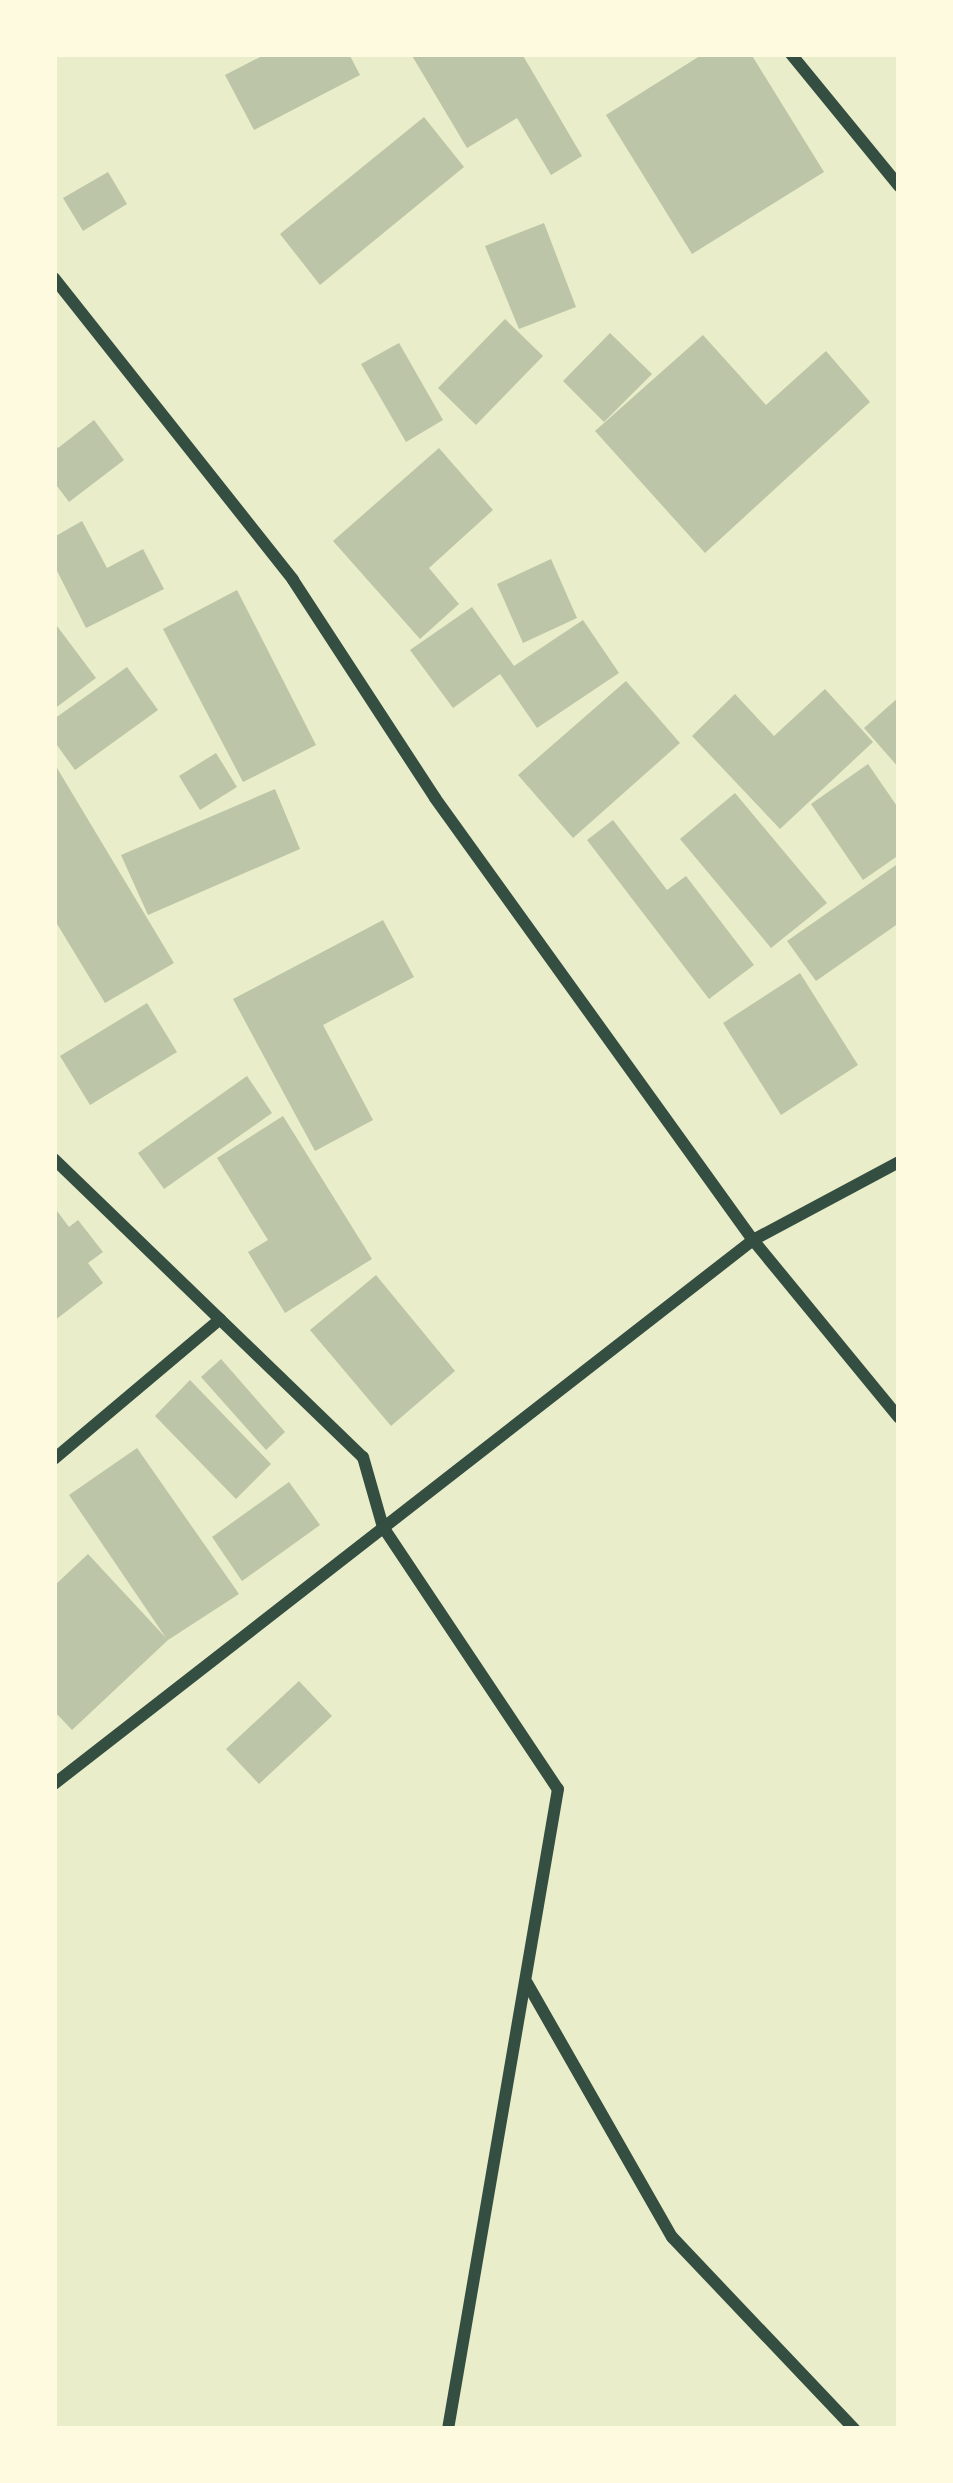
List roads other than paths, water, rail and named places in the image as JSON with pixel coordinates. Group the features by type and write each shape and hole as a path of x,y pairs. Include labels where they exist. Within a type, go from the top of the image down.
{"street":[{"path":"790,54 899,186"},
{"path":"54,278 293,580 435,797 753,1240 899,1418"},
{"path":"54,1160 363,1457 383,1527 558,1789 448,2429"},
{"path":"54,1784 753,1240 899,1162"},
{"path":"54,1459 220,1319"},
{"path":"526,1982 672,2237 854,2429"}]}
